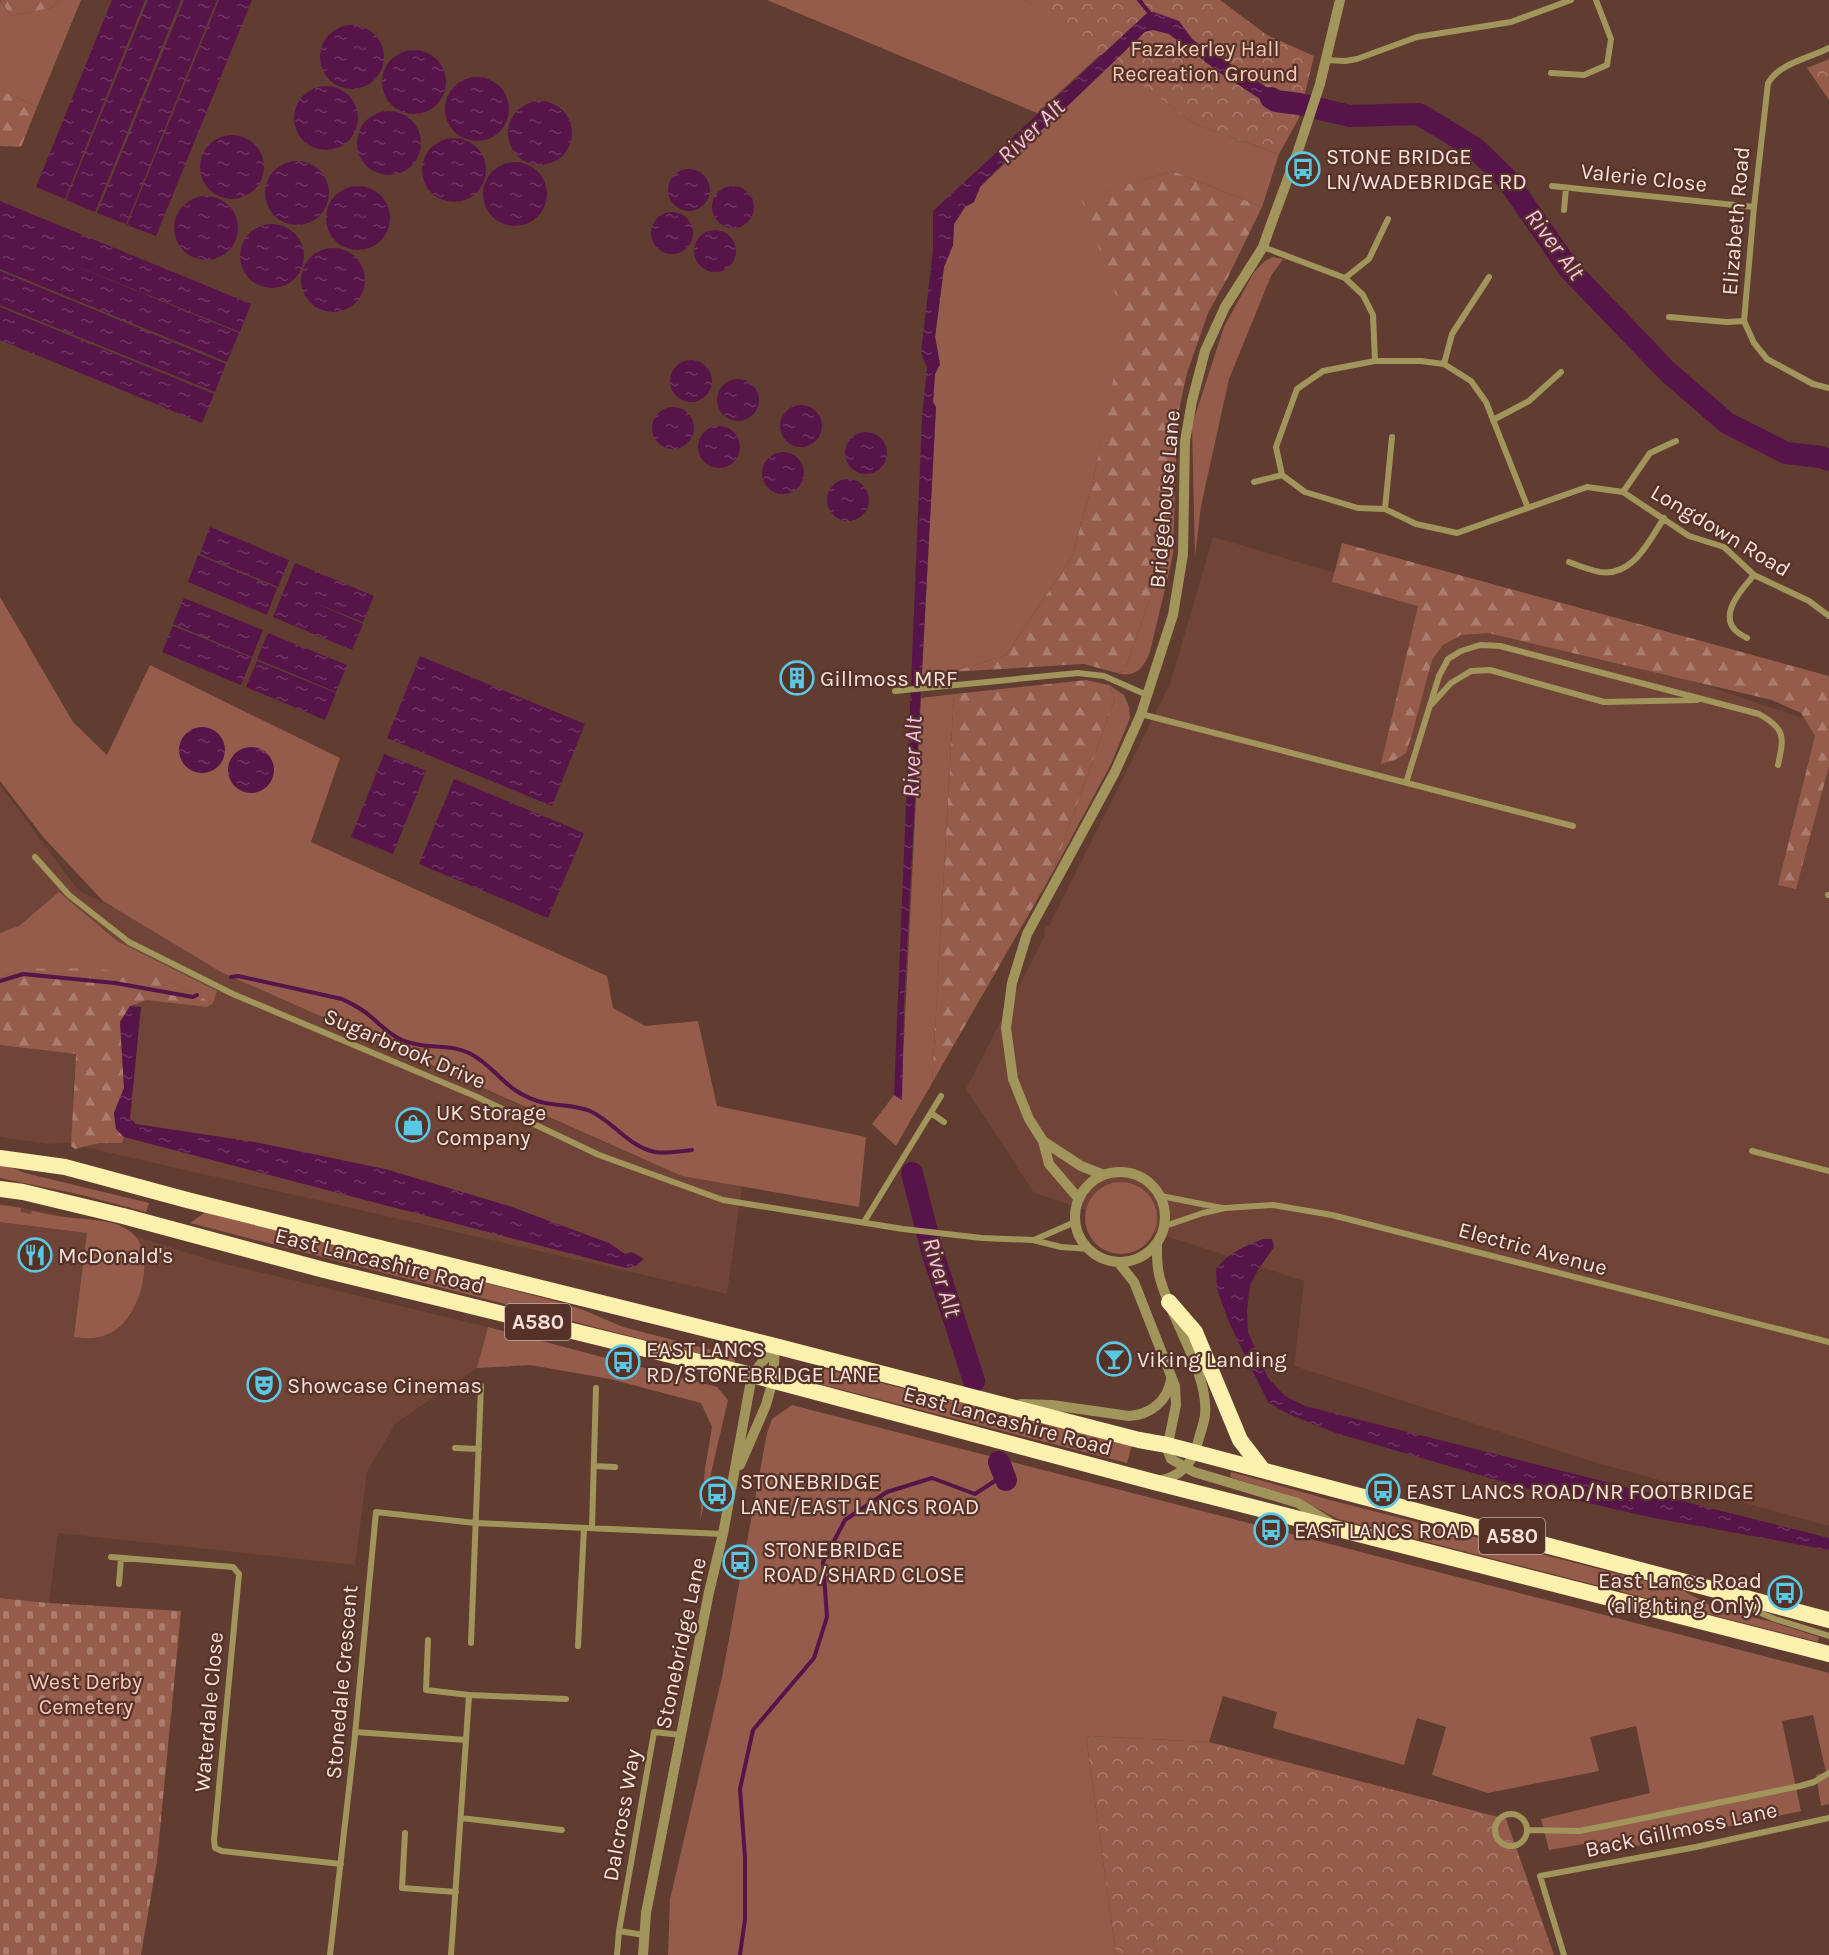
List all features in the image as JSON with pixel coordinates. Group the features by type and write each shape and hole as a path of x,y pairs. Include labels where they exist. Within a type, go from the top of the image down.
{"highway":[{"name":"East Lancashire Road","path":"0,1158 65,1167 187,1200 775,1346 1139,1440 1167,1444 1829,1620"},
{"name":"East Lancashire Road","path":"0,1189 23,1192 123,1216 324,1270 773,1380 1154,1482 1829,1654"},
{"path":"1169,1302 1195,1332 1240,1440 1263,1470"}],"street":[{"name":"Bridgehouse Lane","path":"1079,1199 1049,1164 1043,1141 1029,1119 1013,1078 1006,1028 1012,983 1027,934 1115,772 1141,714 1173,615 1183,554 1185,441 1192,401 1205,351 1225,307 1263,247 1297,154 1326,60 1340,0"},
{"path":"1326,60 1357,59 1418,37 1511,22 1571,0"},
{"path":"1551,73 1584,75 1607,65 1611,39 1596,0"},
{"name":"Elizabeth Road","path":"1829,48 1785,67 1774,74 1768,83 1744,321 1754,343 1767,359 1813,384 1829,388"},
{"name":"Valerie Close","path":"1552,186 1754,207"},
{"name":"Valerie Close","path":"1564,210 1566,188"},
{"path":"1345,278 1370,259 1388,219"},
{"path":"1263,247 1345,278 1363,295 1373,315 1376,361"},
{"path":"1444,364 1452,334 1490,277"},
{"path":"1669,317 1727,322 1744,321"},
{"path":"1254,482 1282,476 1276,447 1297,389 1323,371 1376,361 1421,361 1444,364 1471,381 1486,402 1528,508"},
{"path":"1493,420 1529,401 1561,372"},
{"path":"1385,509 1392,437"},
{"path":"1623,492 1650,453 1676,441"},
{"name":"Longdown Road","path":"1282,476 1305,492 1358,508 1385,509 1416,524 1457,533 1587,487 1623,492 1689,536 1724,547 1754,575 1809,601 1829,616"},
{"path":"1569,562 1602,572 1620,570 1640,556 1664,518"},
{"path":"1747,638 1733,628 1729,615 1735,598 1754,575"},
{"path":"1406,783 1438,676 1448,659 1461,651 1480,645 1500,646 1759,714 1774,722 1780,732 1783,744 1778,765"},
{"path":"1429,707 1451,683 1471,670 1490,670 1604,702 1704,699"},
{"path":"895,691 1078,673 1104,676 1147,695"},
{"path":"1141,714 1573,825"},
{"name":"Sugarbrook Drive","path":"35,857 69,895 129,942 233,994 475,1096 599,1155 723,1200 903,1229 982,1238 1034,1240"},
{"path":"864,1222 941,1096"},
{"path":"931,1113 944,1122"},
{"name":"Bridgehouse Lane","path":"1043,1141 1081,1166 1104,1175"},
{"path":"1752,1151 1829,1171"},
{"path":"1115,1172 1136,1175 1146,1180 1161,1196 1166,1211 1165,1227 1157,1245 1146,1255 1133,1261 1118,1263 1097,1256 1080,1236 1075,1222 1079,1199 1089,1184 1104,1175 1115,1172"},
{"name":"Electric Avenue","path":"1161,1196 1225,1208"},
{"name":"Electric Avenue","path":"1165,1227 1203,1213 1225,1208 1273,1205 1332,1215 1829,1342"},
{"path":"1034,1240 1075,1222"},
{"path":"1034,1240 1061,1247 1089,1249"},
{"path":"1154,1482 1173,1476 1193,1459 1205,1415 1203,1390 1159,1274 1157,1245"},
{"path":"1118,1263 1134,1282 1171,1372 1176,1396 1167,1444 1171,1459 1185,1468 1298,1503 1339,1528"},
{"path":"732,1482 766,1405 773,1380 775,1346"},
{"name":"Stonebridge Lane","path":"643,1955 646,1913 709,1592 723,1534 752,1375 775,1346"},
{"path":"1001,1404 1052,1404 1129,1416 1144,1414 1163,1398 1169,1389 1171,1372"},
{"path":"471,1643 481,1386"},
{"path":"592,1528 596,1388"},
{"path":"455,1448 479,1449"},
{"path":"594,1466 615,1467"},
{"name":"Stonedale Crescent","path":"330,1955 355,1732 376,1512 475,1523 723,1534"},
{"path":"578,1646 584,1528"},
{"name":"Waterdale Close","path":"111,1557 233,1568 238,1575 215,1848 222,1851 341,1864"},
{"path":"119,1584 121,1558"},
{"path":"1685,1582 1776,1619 1829,1636"},
{"path":"428,1640 426,1690 469,1695 566,1699"},
{"path":"451,1955 469,1695"},
{"path":"355,1732 466,1740"},
{"name":"Dalcross Way","path":"617,1955 619,1931 654,1732 681,1735"},
{"path":"1527,1830 1579,1831 1800,1786 1814,1782 1829,1773"},
{"path":"1509,1814 1520,1817 1525,1822 1527,1830 1523,1840 1514,1846 1509,1846 1499,1842 1495,1826 1499,1819 1509,1814"},
{"path":"461,1818 562,1830"},
{"name":"Back Gillmoss Lane","path":"1564,1955 1540,1876 1829,1818"},
{"path":"405,1833 402,1888 456,1892"},
{"path":"619,1931 644,1935"}],"shaded area":[{"path":"1213,537 1600,650 1829,727 1829,1526 1597,1463 1294,1366 1304,1281 1034,1193 966,1089 1044,937 1045,925 1049,926 1170,684"},
{"path":"0,785 78,890 402,1053 640,1158 742,1186 727,1294 67,1143 48,1144 0,1137 0,1045 76,1054 72,1104 87,983 0,975"},
{"path":"0,1203 83,1220 214,1261 488,1327 477,1368 396,1423 367,1472 355,1565 58,1533 49,1603 0,1598"}],"green space":[{"path":"0,0 60,0 51,8 11,16"},
{"path":"60,0 81,0 37,107 0,90 0,1 11,16 51,8"},
{"path":"767,0 1025,0 1101,54 1037,113"},
{"name":"Fazakerley Hall Recreation Ground","path":"1025,0 1220,0 1267,35 1314,56 1299,118 1279,154 1195,124"},
{"path":"1829,59 1829,100 1807,68"},
{"path":"1112,63 1195,124 1279,154 1262,207 1173,171 1082,198 1126,320 1094,477 1072,557 1006,655 952,672 922,675 936,407 933,402 935,374 940,364 935,337 944,267 953,245 954,224 965,207 974,202 980,187"},
{"path":"0,90 37,107 21,147 0,146"},
{"path":"1173,171 1262,207 1208,313 1187,373 1177,419 1169,542 1125,670 1117,673 1084,664 952,672 1006,655 1072,557 1094,477 1125,320 1081,198"},
{"path":"1273,257 1283,259 1271,276 1229,379 1201,506 1195,557 1192,425 1224,327 1254,272 1265,261"},
{"path":"1177,419 1173,555 1148,658 1134,673 1117,673 1125,670 1169,542"},
{"path":"1342,543 1829,676 1829,766 1796,889 1778,885 1815,736 1801,713 1772,700 1488,633 1461,635 1443,645 1432,660 1406,753 1395,760 1381,764 1418,606 1332,582"},
{"path":"0,597 73,722 107,755 150,665 340,758 311,842 607,976 613,1008 645,1026 698,1021 717,1106 866,1137 859,1207 682,1176 221,972 103,901 44,838 0,781"},
{"path":"1086,680 1109,685 1115,698 1053,872 932,1083 954,694"},
{"path":"1109,685 1124,695 1129,707 1130,718 1111,764 1053,872 1115,698"},
{"path":"954,694 932,1083 896,1146 872,1124 894,1095 901,1099 921,698"},
{"path":"59,892 117,941 217,991 213,1003 164,979 19,969 0,978 0,933 19,926"},
{"path":"91,968 164,979 213,1003 207,1007 146,1000 130,1006 120,1022 124,1088 114,1113 116,1129 124,1137 122,1143 99,1143 75,1149 71,1146 76,1054 0,1045 0,978 19,969"},
{"path":"0,1163 25,1173 149,1203 146,1212 82,1195 0,1178"},
{"path":"1121,1182 1135,1185 1147,1192 1154,1204 1157,1218 1154,1232 1147,1244 1135,1251 1121,1254 1107,1251 1095,1244 1088,1232 1085,1218 1088,1204 1095,1192 1107,1185"},
{"path":"0,1205 21,1208 21,1212 31,1214 32,1211 61,1217 105,1221 128,1230 137,1239 142,1250 144,1264 140,1294 127,1319 113,1332 102,1336 74,1337 87,1233 0,1222"},
{"path":"207,1211 555,1301 623,1327 735,1356 735,1363 190,1223"},
{"path":"488,1327 717,1387 728,1400 700,1521 712,1427 701,1403 610,1379 530,1365 477,1368"},
{"path":"820,1368 1132,1445 1127,1463 816,1383"},
{"path":"792,1405 1829,1673 1829,1804 1821,1806 1816,1775 1826,1772 1813,1715 1782,1721 1801,1811 1594,1855 1590,1843 1549,1850 1541,1819 1650,1793 1636,1726 1590,1737 1599,1771 1488,1793 1432,1775 1446,1727 1417,1718 1404,1765 1273,1728 1277,1712 1223,1696 1209,1742 1086,1736 1116,1955 668,1955 670,1899 722,1677 767,1433 772,1419"},
{"path":"1231,1472 1334,1501 1684,1591 1715,1608 1772,1622 1819,1637 1818,1642 1338,1519 1295,1497 1230,1477"},
{"name":"West Derby Cemetery","path":"0,1598 181,1611 157,1861 141,1955 0,1955"},
{"path":"1086,1736 1209,1742 1506,1819 1554,1955 1116,1955"}],"water":[{"path":"112,0 145,0 65,199 36,187"},
{"path":"148,0 181,0 95,212 66,200"},
{"path":"184,0 217,0 126,224 97,213"},
{"path":"219,0 252,0 156,236 127,225"},
{"path":"1154,12 1179,21 1193,40 1279,95 1300,99 1297,111 1274,108 1220,73 1169,34 1153,30 1145,32 1053,120 996,170 980,187 974,202 965,207 954,224 953,245 944,267 935,337 940,364 935,374 933,402 936,407 904,1005 902,1100 894,1095 922,417 927,368 921,353 933,250 933,211 1146,14"},
{"path":"352,25 370,31 378,39 384,57 378,75 370,83 352,89 334,83 326,75 320,57 326,39 334,31"},
{"path":"414,50 432,56 440,64 446,82 440,100 432,108 414,114 396,108 388,100 382,82 388,64 396,56"},
{"path":"477,77 495,83 503,91 509,109 503,127 495,135 477,141 459,135 451,127 445,109 451,91 459,83"},
{"path":"326,86 344,92 352,100 358,118 352,136 344,144 326,150 308,144 300,136 294,118 300,100 308,92"},
{"path":"540,101 558,107 566,115 572,133 566,151 558,159 540,165 522,159 514,151 508,133 514,115 522,107"},
{"path":"389,111 407,117 415,125 421,143 415,161 407,169 389,175 371,169 363,161 357,143 363,125 371,117"},
{"path":"232,135 250,141 258,149 264,167 258,185 250,193 232,199 214,193 206,185 200,167 206,149 214,141"},
{"path":"454,138 472,144 480,152 486,170 480,188 472,196 454,202 436,196 428,188 422,170 428,152 436,144"},
{"path":"297,161 315,167 323,175 329,193 323,211 315,219 297,225 279,219 271,211 265,193 271,175 279,167"},
{"path":"515,162 533,168 541,176 547,194 541,212 533,220 515,226 497,220 489,212 483,194 489,176 497,168"},
{"path":"689,169 697,170 704,175 709,182 709,198 704,205 697,210 689,211 681,210 674,205 669,198 668,190 669,182 674,175 681,170"},
{"path":"358,186 376,192 384,200 390,218 384,236 376,244 358,250 340,244 332,236 326,218 332,200 340,192"},
{"path":"733,186 748,192 754,207 748,222 733,228 718,222 712,207 718,192"},
{"path":"206,196 224,202 232,210 238,228 232,246 224,254 206,260 188,254 180,246 174,228 180,210 188,202"},
{"path":"0,201 251,304 240,332 49,255 239,333 227,362 0,269"},
{"path":"672,212 680,213 687,218 692,225 692,241 687,248 680,253 672,254 664,253 657,248 652,241 651,233 652,225 657,218 664,213"},
{"path":"272,224 290,230 298,238 304,256 298,274 290,282 272,288 254,282 246,274 240,256 246,238 254,230"},
{"path":"715,230 723,231 730,236 735,243 735,259 730,266 723,271 715,272 707,271 700,266 695,259 694,251 695,243 700,236 707,231"},
{"path":"333,248 351,254 359,262 365,280 359,298 351,306 333,312 315,306 307,298 301,280 307,262 315,254"},
{"path":"0,271 226,364 215,392 0,305"},
{"path":"0,307 214,394 202,423 0,340"},
{"path":"691,360 699,361 706,366 711,373 711,389 706,396 699,401 691,402 683,401 676,396 671,389 670,381 671,373 676,366 683,361"},
{"path":"738,379 746,380 753,385 758,392 758,408 753,415 746,420 738,421 730,420 723,415 718,408 717,400 718,392 723,385 730,380"},
{"path":"801,405 809,406 816,411 821,418 821,434 816,441 809,446 801,447 793,446 786,441 781,434 780,426 781,418 786,411 793,406"},
{"path":"673,407 688,413 694,428 688,443 673,449 658,443 652,428 658,413"},
{"path":"719,426 727,427 734,432 739,439 739,455 734,462 727,467 719,468 711,467 704,462 699,455 698,447 699,439 704,432 711,427"},
{"path":"866,432 874,433 881,438 886,445 886,461 881,468 874,473 866,474 858,473 851,468 846,461 845,453 846,445 851,438 858,433"},
{"path":"783,452 791,453 798,458 803,465 803,481 798,488 791,493 783,494 775,493 768,488 763,481 762,473 763,465 768,458 775,453"},
{"path":"848,479 863,485 869,500 863,515 848,521 833,515 827,500 833,485"},
{"path":"210,527 289,560 278,587 200,554"},
{"path":"198,555 277,588 267,615 188,582"},
{"path":"295,563 374,596 363,622 315,603 363,624 352,650 273,617"},
{"path":"184,598 263,630 252,657 173,624"},
{"path":"173,626 252,658 241,685 162,652"},
{"path":"268,633 347,665 336,692 257,659"},
{"path":"420,656 585,724 552,806 387,738"},
{"path":"257,661 336,693 325,720 246,687"},
{"path":"202,727 218,734 225,750 218,766 202,773 186,766 179,750 186,734"},
{"path":"251,747 267,754 274,770 267,786 251,793 235,786 228,770 235,754"},
{"path":"384,754 426,771 393,854 351,837"},
{"path":"454,779 584,833 548,918 419,864"},
{"path":"130,1006 141,1007 130,1118 136,1124 255,1142 385,1169 509,1206 609,1243 625,1254 632,1252 644,1259 636,1266 626,1268 124,1137 116,1129 114,1113 124,1088 120,1022"},
{"path":"1263,1239 1272,1239 1274,1247 1250,1285 1247,1310 1248,1332 1268,1378 1285,1396 1305,1406 1829,1538 1829,1550 1649,1517 1528,1489 1336,1433 1286,1413 1268,1402 1228,1320 1217,1289 1216,1269 1221,1263 1237,1251"}],"waterway":[{"path":"1139,0 1152,16"},
{"name":"River Alt","path":"1271,98 1276,101 1350,116 1419,114 1475,148 1506,178 1569,269 1668,372 1727,423 1786,453 1829,460"},
{"path":"0,981 23,974 115,983 193,997 197,995"},
{"path":"231,977 238,976 342,999 356,1006 397,1038 419,1045 453,1048 469,1053 482,1061 509,1086 533,1100 590,1111 607,1121 629,1140 646,1149 665,1153 692,1150"},
{"name":"River Alt","path":"912,1173 932,1251 974,1381"},
{"name":"River Alt","path":"999,1462 1006,1480"},
{"path":"740,1955 745,1919 745,1857 740,1789 753,1730 814,1658 827,1617 823,1562 845,1520 887,1492 932,1478 975,1494 1004,1475"}],"place":[{"name":"STONE BRIDGE LN/WADEBRIDGE RD","path":"1303,169"},
{"name":"Gillmoss MRF","path":"797,678"},
{"name":"UK Storage Company","path":"413,1125"},
{"name":"McDonald's","path":"35,1255"},
{"name":"Viking Landing","path":"1114,1359"},
{"name":"EAST LANCS RD/STONEBRIDGE LANE","path":"623,1362"},
{"name":"Showcase Cinemas","path":"264,1385"},
{"name":"EAST LANCS ROAD/NR FOOTBRIDGE","path":"1383,1491"},
{"name":"STONEBRIDGE LANE/EAST LANCS ROAD","path":"717,1494"},
{"name":"EAST LANCS ROAD","path":"1271,1530"},
{"name":"STONEBRIDGE ROAD/SHARD CLOSE","path":"740,1562"},
{"name":"East Lancs Road (alighting Only)","path":"1785,1593"}]}
